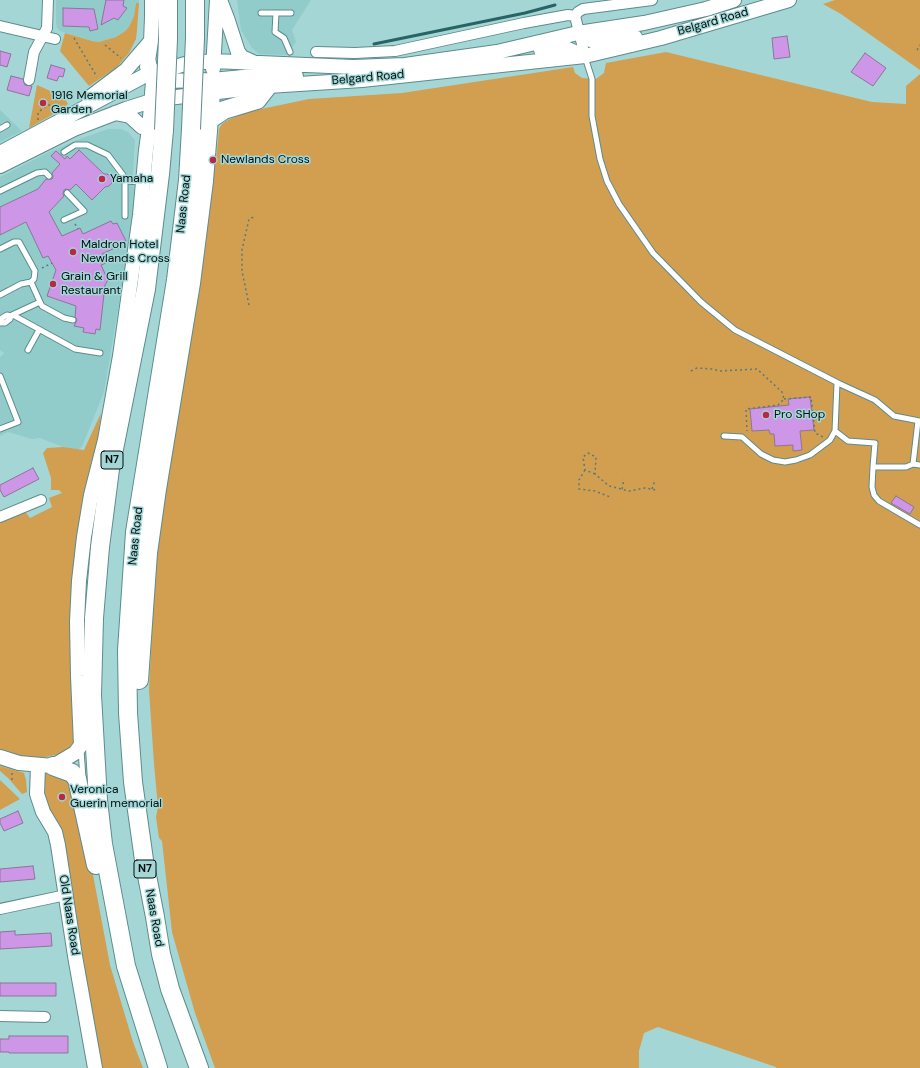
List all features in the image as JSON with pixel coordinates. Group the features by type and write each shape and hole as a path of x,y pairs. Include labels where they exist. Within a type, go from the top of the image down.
{"highway":[{"name":"N7","path":"158,1068 126,966 104,844 98,793 92,695 94,618 100,547 110,469 146,289 160,174 164,130 159,40 168,0"},
{"name":"Naas Road","path":"195,0 195,38 188,180 176,280 135,532 127,650 128,713 133,782 144,860 161,954 170,989 199,1068"},
{"path":"209,120 224,110 257,100 268,86"},
{"path":"133,782 137,754 138,687 148,553 191,283 204,181 212,87"},
{"path":"98,793 89,745 84,628 89,552 105,440"},
{"path":"45,766 72,773 77,779 105,916 112,939 126,966"}],"main road":[{"path":"152,0 152,17 159,40 148,58 153,74 160,81 212,87 264,75 300,76 343,80"},
{"path":"212,87 219,0"},
{"path":"219,0 228,18 238,52 242,57 260,64"},
{"name":"Belgard Road","path":"62,115 153,74 185,64 213,61 353,67 405,65 497,52 578,33 644,23 706,9 734,0"},
{"name":"Belgard Road","path":"0,166 74,129 115,113 147,102 212,87 268,86 343,80 362,80 585,56 661,38 789,0"},
{"name":"Belgard Road","path":"578,33 594,41 627,37 661,38"},
{"path":"0,153 62,115 126,70 159,40"},
{"name":"Belgard Road","path":"497,52 510,55 563,47 585,56"},
{"path":"146,150 142,138 142,128 153,74"},
{"path":"0,757 19,763 45,766 75,753 81,744 77,646 79,581 91,495 105,440 120,356 140,215 146,150 150,129 147,102"},
{"path":"115,113 130,116 142,128"},
{"name":"Old Naas Road","path":"45,766 37,794 43,812 55,832 58,845 95,1068"}],"street":[{"path":"29,80 34,52 47,28 48,0"},
{"name":"Belgard Road","path":"316,52 395,51 524,23 568,15 575,16 578,12 583,10 652,0"},
{"path":"575,16 578,33 585,56"},
{"path":"0,26 55,39"},
{"path":"0,517 41,500"},
{"path":"0,909 66,895"},
{"path":"0,1016 45,1017"}],"lane":[{"path":"262,13 291,13"},
{"path":"276,13 275,32 284,38 290,52"},
{"path":"585,56 592,79 592,116 600,159 607,180 619,204 653,253 701,302 735,330 836,383 875,400 894,416 919,421 913,464"},
{"path":"0,129 7,125"},
{"path":"64,152 75,145 87,146 108,155 123,175 125,181 125,216"},
{"path":"0,191 37,173 45,172 49,176"},
{"path":"125,181 143,182"},
{"path":"64,220 84,211 67,193"},
{"path":"0,249 14,242 19,242 35,271 34,279 31,282 21,284 0,295"},
{"path":"31,282 42,306 64,318 72,320"},
{"path":"1,322 2,318 7,315 12,315 40,302"},
{"path":"12,315 75,349 100,353"},
{"path":"28,350 39,330"},
{"path":"0,376 18,422 0,429"},
{"path":"724,436 742,437 760,454 773,460 785,462 810,455 830,440 835,431 836,383"},
{"path":"835,431 848,441 875,443 872,487 874,495 879,501 920,525"},
{"path":"873,467 906,467 913,464 920,464"},
{"path":"81,744 82,768 91,844"}],"path":[{"path":"74,38 102,87"},
{"path":"105,45 120,57 124,64"},
{"path":"917,50 920,45"},
{"path":"40,124 37,117 40,110 44,107 53,105 62,115"},
{"path":"249,305 242,271 242,250 249,219 256,216"},
{"path":"35,271 52,263"},
{"path":"691,371 697,368 720,371 757,369 782,392 784,399"},
{"path":"742,437 748,430 746,409 778,405 784,399 811,397 815,433 830,440"},
{"path":"595,474 596,457 588,453 583,457 585,470 580,480 580,489 595,491 610,497"},
{"path":"585,470 595,474 609,486 629,491 645,488 656,490"},
{"path":"622,489 624,479"},
{"path":"652,489 655,480"},
{"path":"12,770 12,783"}],"shaded area":[{"path":"56,0 139,0 139,3 136,3 134,16 129,27 124,32 116,37 99,42 60,31 57,28 56,22"},
{"path":"237,0 311,0 292,30 296,42 287,55 259,54 252,48 241,30"},
{"path":"835,0 920,0 920,70 841,14 823,4"},
{"path":"136,3 139,3 136,39 129,53 116,68 89,86 60,51 65,33 99,42 116,37 129,27 134,16"},
{"path":"666,52 872,102 906,104 906,86 920,74 920,1068 776,1068 658,1027 644,1033 639,1051 639,1068 215,1068 195,1013 172,932 162,841 159,838 156,817 158,807 149,690 154,588 159,539 211,177 216,162 219,129 222,124 228,120 247,112 309,99 402,93 573,67 575,73 582,78 596,79 604,73 606,63"},
{"path":"37,85 64,97 68,104 29,128"},
{"path":"0,110 22,131 0,142"},
{"path":"108,129 121,129 128,132 135,140 132,227 104,392 82,447 77,450 63,447 40,438 32,439 8,432 0,436 0,357 4,353 0,350 0,177 47,153 79,139"},
{"path":"101,413 95,460 89,491 78,739 68,752 37,759 4,752 0,750 0,521 24,510 30,518 52,507 49,498 62,493 59,490 51,490 51,478 43,453 47,448 63,447 84,450"},
{"path":"0,766 24,773 27,792 22,794 0,771"},
{"path":"38,771 66,780 77,790 110,965 133,1042 143,1068 101,1068 49,811"},
{"path":"0,780 20,799 0,810"}],"building":[{"path":"106,0 124,0 123,6 127,8 118,20 114,18 101,25"},
{"path":"63,8 94,9 98,29 90,31 89,27 63,26"},
{"path":"787,36 790,57 774,59 772,38"},
{"path":"0,51 11,54 7,67 0,65"},
{"path":"865,53 886,68 873,86 851,72"},
{"path":"51,65 65,69 63,77 59,76 57,81 47,78"},
{"path":"11,76 23,79 25,85 32,86 29,96 7,90"},
{"name":"Maldron Hotel Newlands Cross","path":"79,150 104,174 111,176 112,183 105,187 92,200 76,184 70,190 64,190 64,196 49,212 62,236 80,228 83,234 111,221 113,224 117,223 126,241 124,242 126,245 118,249 117,247 102,254 106,263 101,265 108,280 105,285 100,330 96,329 95,334 83,332 84,328 74,326 77,320 75,317 76,306 47,296 56,270 48,256 43,258 26,222 0,235 0,207 38,189 46,179 52,179 52,173 60,164 51,156 56,151 65,159 67,156 70,159"},
{"path":"810,397 814,430 800,431 802,450 793,451 793,445 775,446 774,434 770,434 769,430 752,431 750,409 789,405 788,399"},
{"path":"33,468 39,479 4,497 0,490 0,485"},
{"path":"896,496 914,507 910,514 891,503"},
{"path":"18,811 23,823 4,831 0,823 0,819"},
{"path":"33,866 35,879 0,882 0,869"},
{"path":"15,931 15,935 51,933 52,946 0,949 0,932"},
{"path":"0,983 56,983 56,996 0,996"},
{"path":"9,1036 68,1036 68,1053 0,1052 0,1039 9,1039"}],"waterway":[{"path":"374,44 525,13 555,5"}],"place":[{"name":"1916 Memorial Garden","path":"43,103"},
{"name":"Newlands Cross","path":"213,160"},
{"name":"Yamaha","path":"102,179"},
{"name":"Maldron Hotel Newlands Cross","path":"73,252"},
{"name":"Grain & Grill Restaurant","path":"53,284"},
{"name":"Pro SHop","path":"766,415"},
{"name":"Veronica Guerin memorial","path":"62,797"}]}
